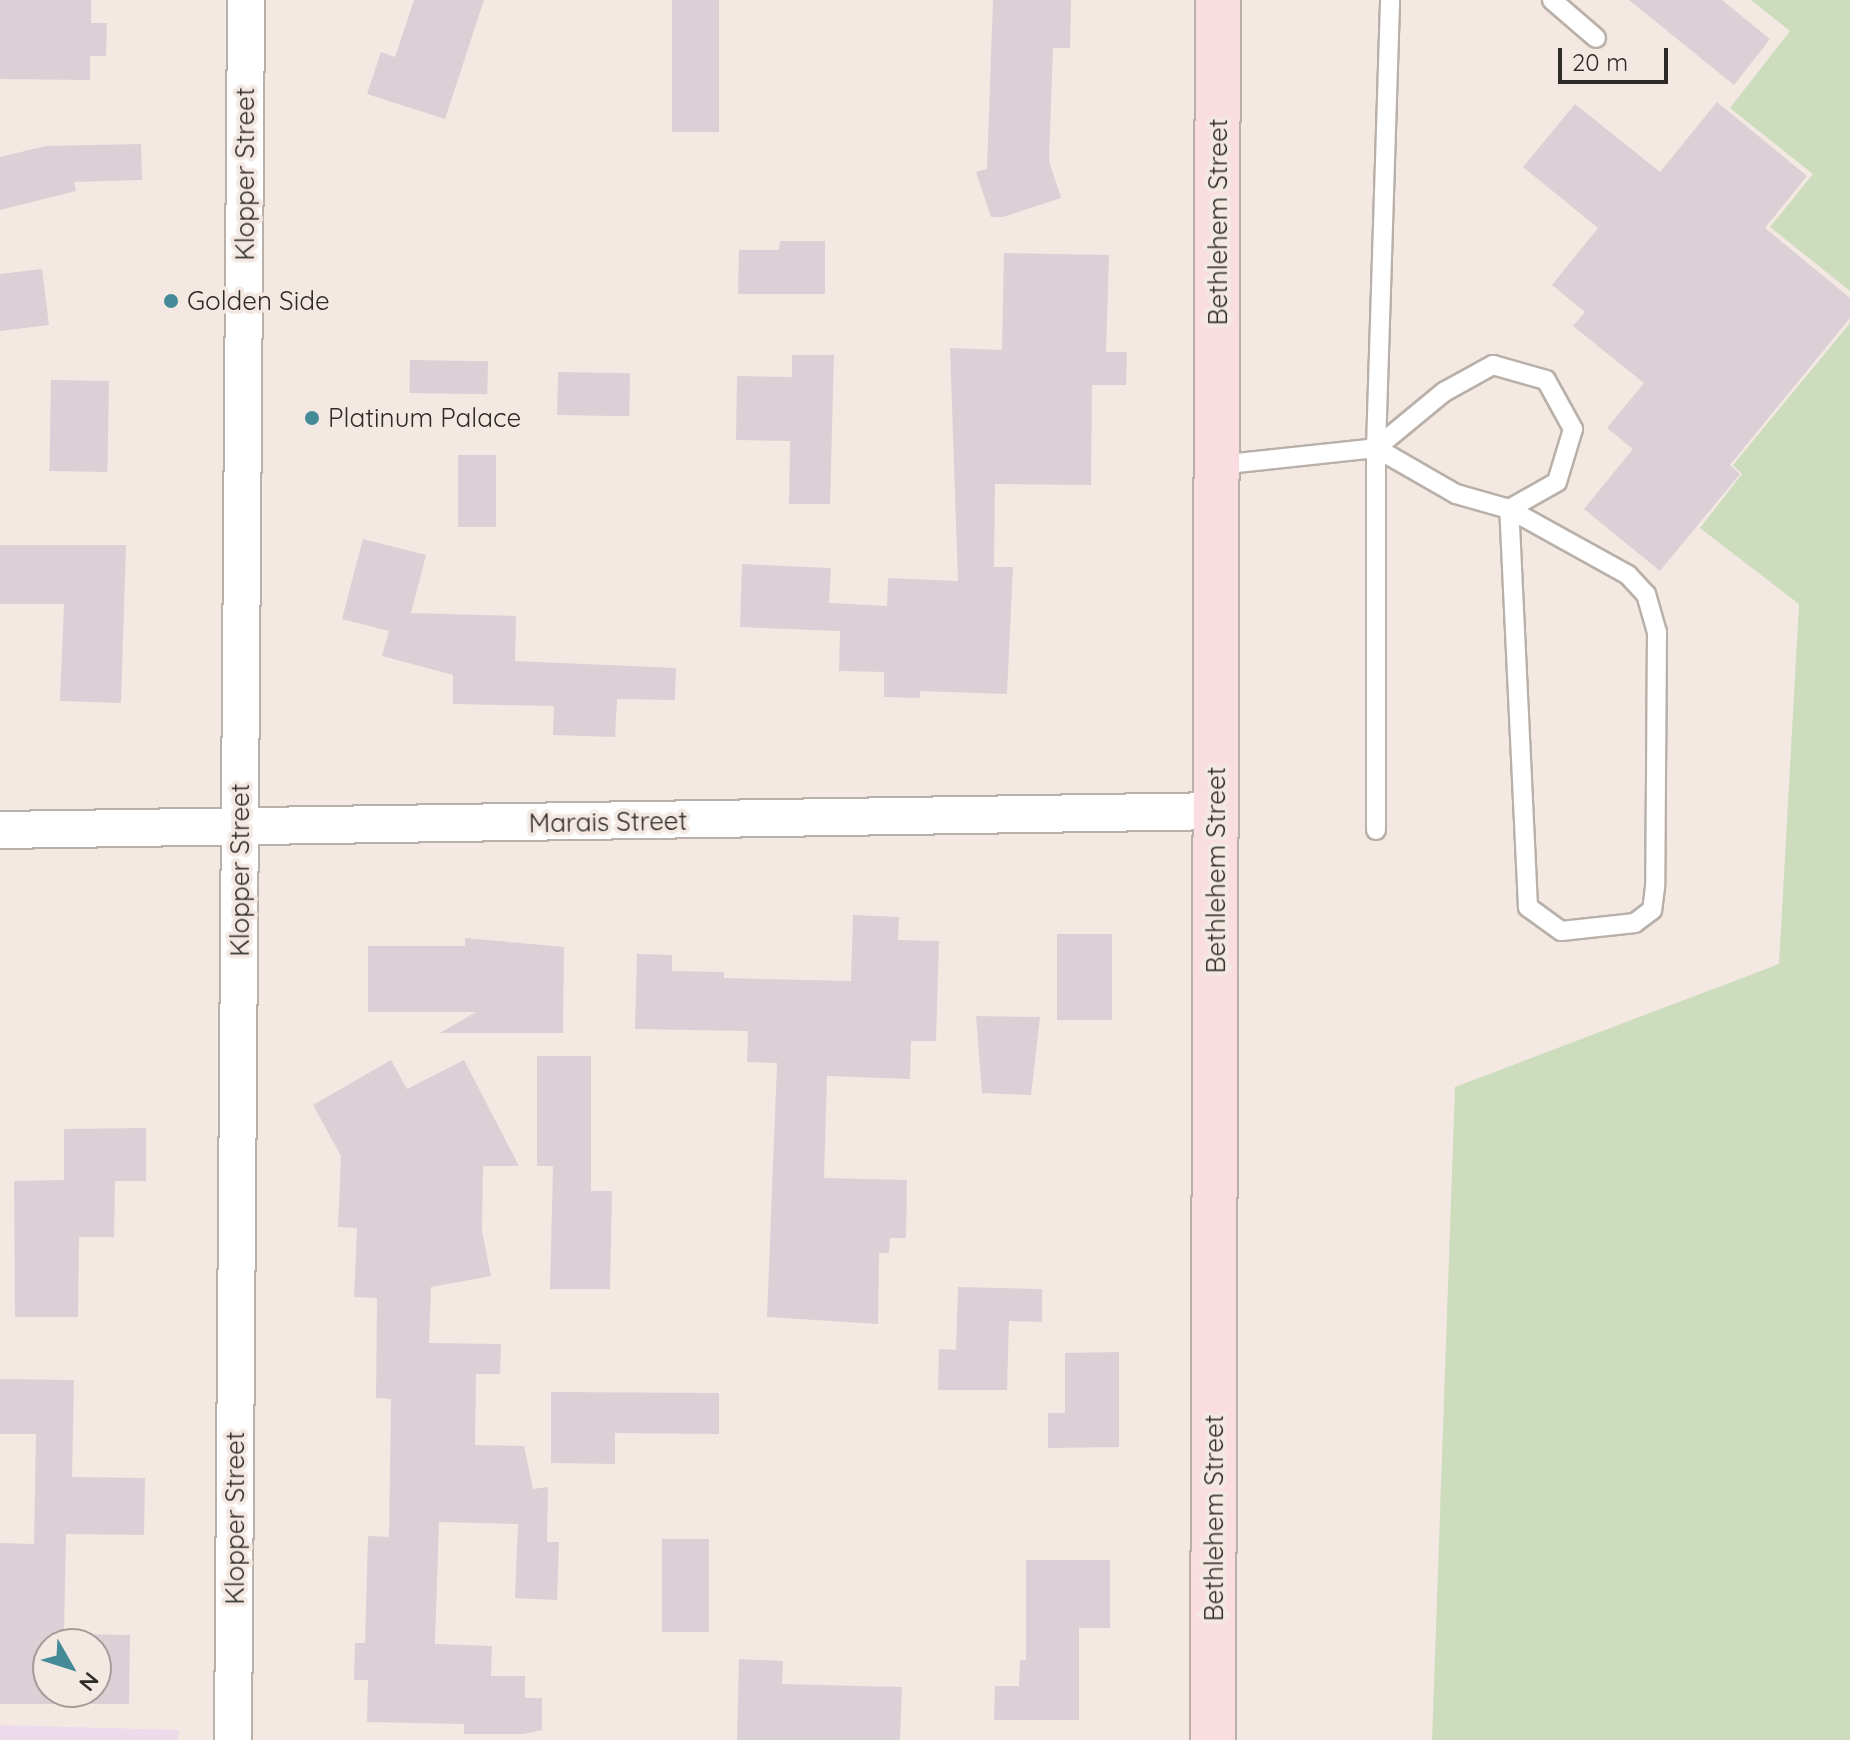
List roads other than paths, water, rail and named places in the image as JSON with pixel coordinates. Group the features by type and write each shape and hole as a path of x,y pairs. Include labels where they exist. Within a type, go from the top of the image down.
{"main road":[{"name":"Bethlehem Street","path":"1213,1740 1218,0"}],"street":[{"name":"Klopper Street","path":"233,1740 246,0"},
{"name":"Marais Street","path":"0,830 240,829 1217,811"}],"lane":[{"path":"1376,830 1376,448 1390,0"},
{"path":"1552,0 1596,38"},
{"path":"1218,465 1376,448 1444,392 1493,365 1546,380 1573,429 1557,482 1509,509"},
{"path":"1376,448 1456,494 1509,509 1628,575 1646,594 1657,632 1655,887 1652,910 1635,923 1561,931 1528,907 1509,509"}],"place":[{"name":"Golden Side","path":"171,301"},
{"name":"Platinum Palace","path":"312,418"}]}
